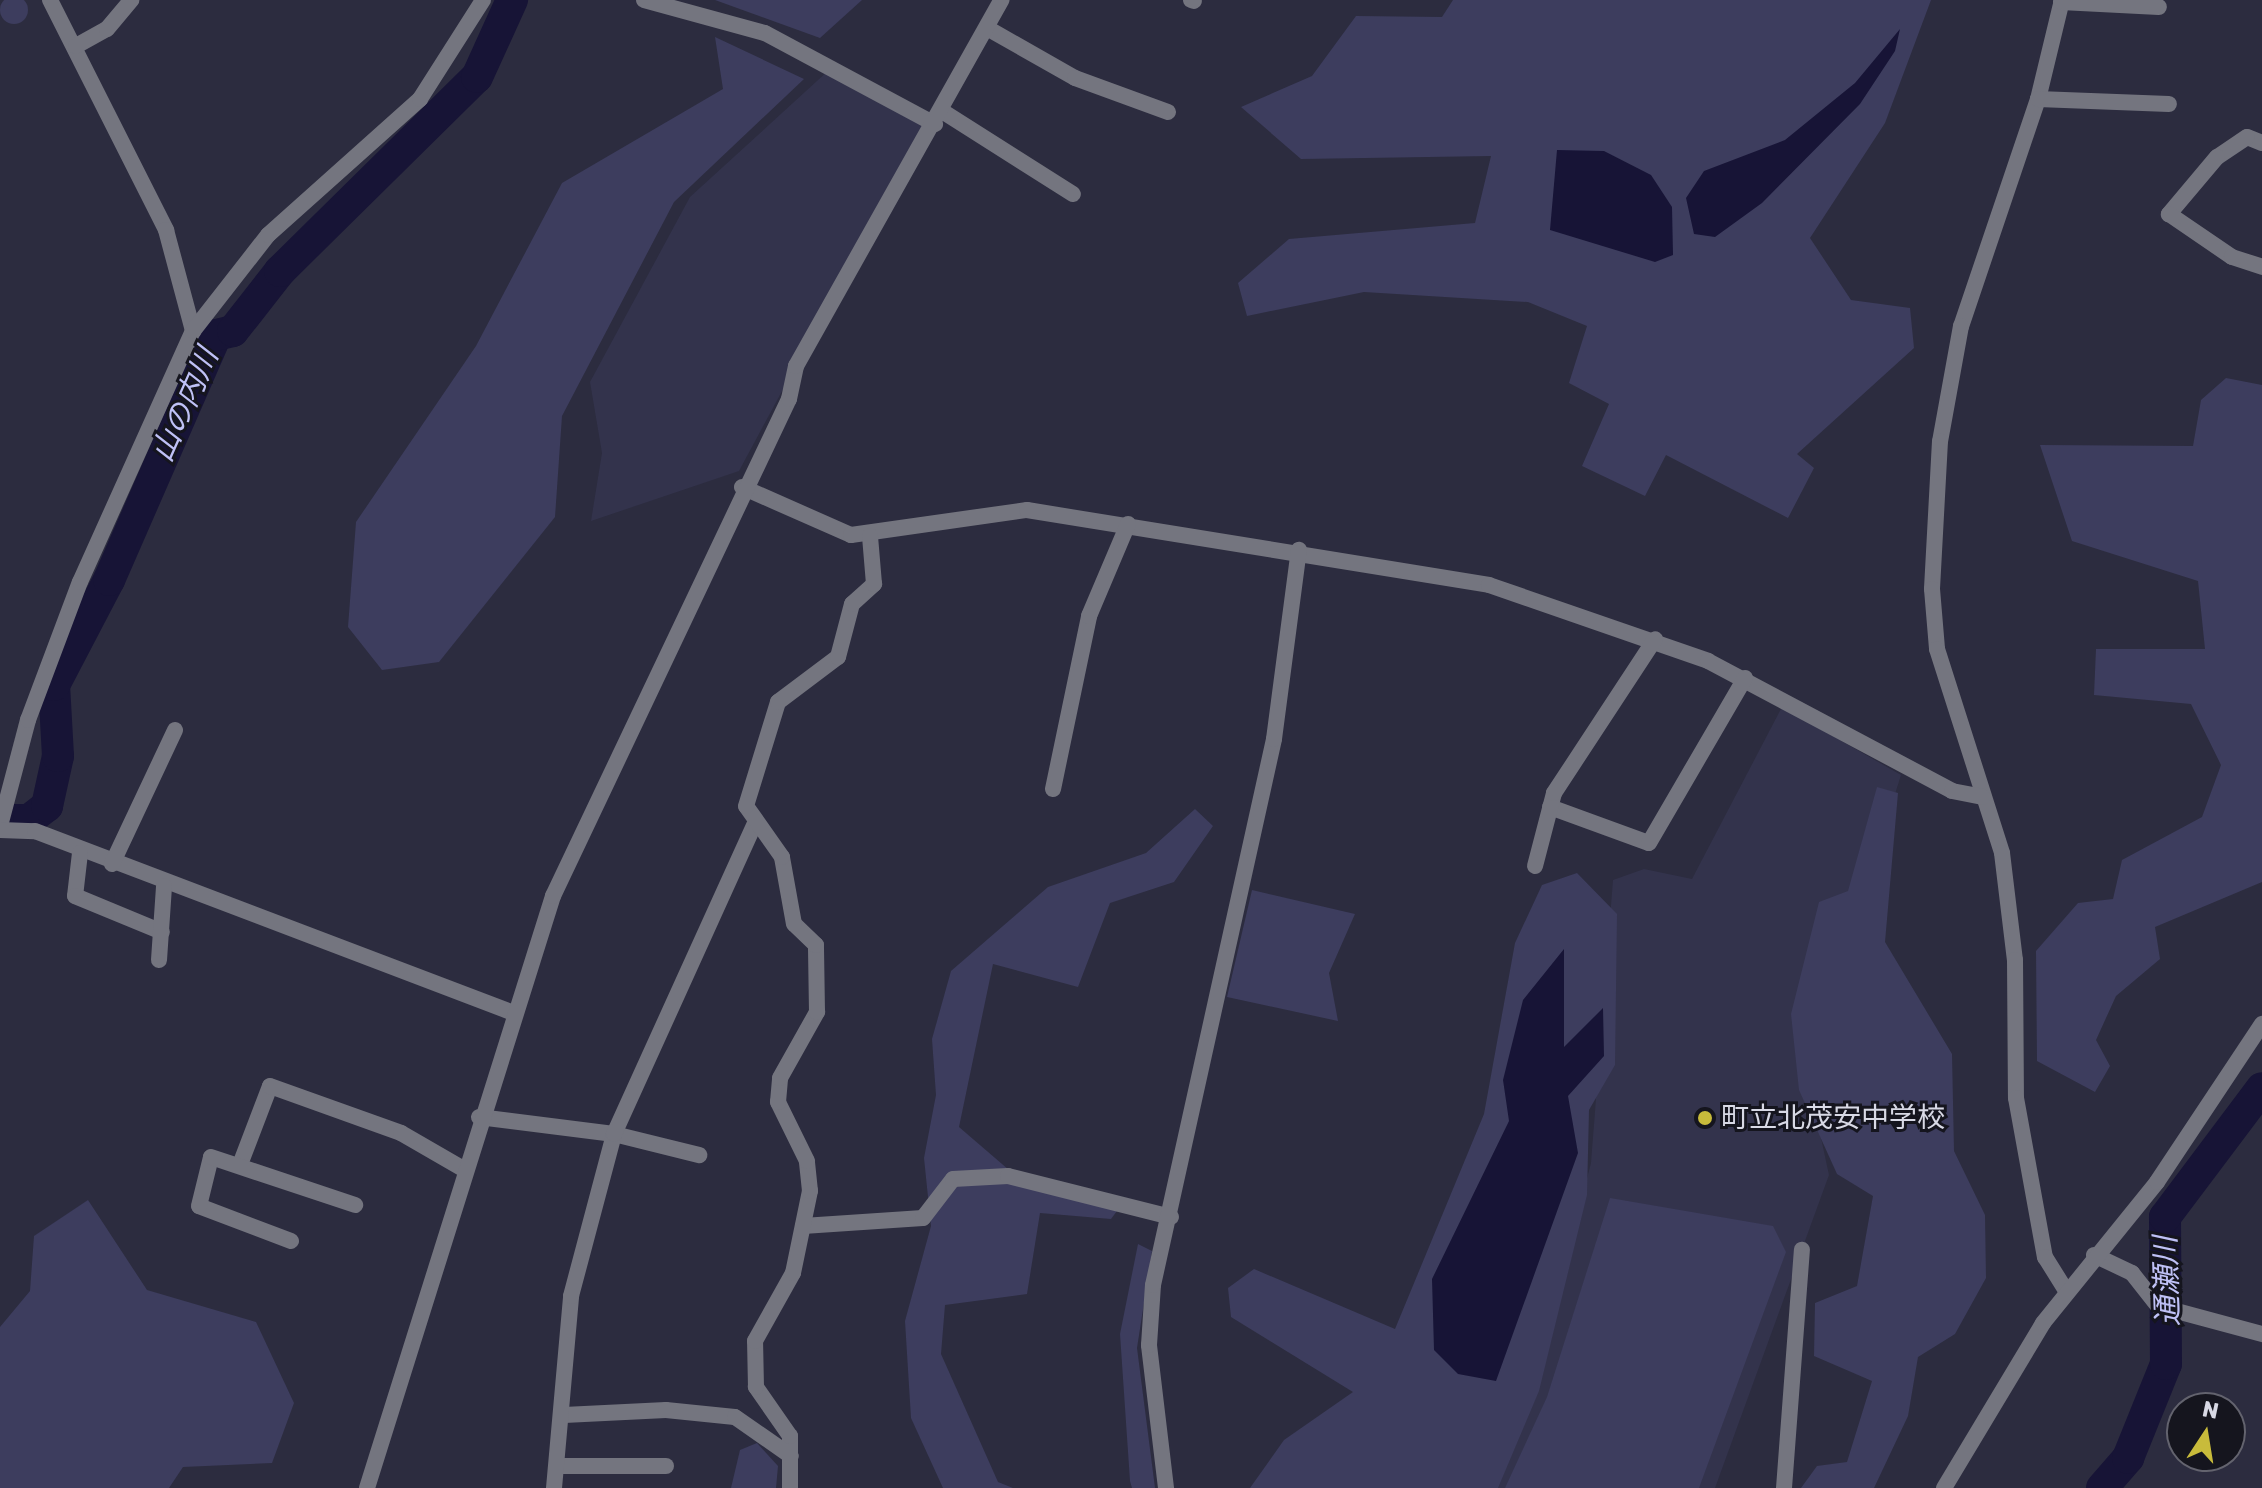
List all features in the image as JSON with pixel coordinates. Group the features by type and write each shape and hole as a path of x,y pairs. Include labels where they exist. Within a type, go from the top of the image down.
{"street":[{"path":"50,0 76,46 166,230 193,331"},
{"path":"76,46 107,29 131,0"},
{"path":"483,0 420,99 268,235 193,331 80,582 9,792 0,828 35,831 80,853 164,886 511,1012"},
{"path":"644,0 765,33 939,118 1073,194"},
{"path":"367,1488 511,1012 553,896 742,487 789,399 796,366 939,118 1001,0"},
{"path":"2066,1291 2045,1257 2016,1098 2010,903 1937,649 1940,441 1973,279 2038,99 2062,1 2159,7"},
{"path":"987,28 1075,78 1168,112"},
{"path":"2038,99 2169,104"},
{"path":"2262,143 2247,137 2217,157 2169,214 2232,257 2262,267"},
{"path":"742,487 818,525 870,536 1027,510 1299,550 1489,585 1655,639 1745,678 1952,791 1982,797"},
{"path":"1053,789 1089,616 1128,524"},
{"path":"790,1488 790,1436 756,1387 755,1341 793,1273 803,1226 807,1161 778,1102 780,1078 817,1012 816,945 794,924 782,857 754,825 746,806 778,702 838,657 852,604 874,584 870,536"},
{"path":"1166,1488 1149,1345 1153,1285 1171,1217 1274,739 1299,550"},
{"path":"1535,866 1550,807 1655,639"},
{"path":"1550,807 1649,843 1745,678"},
{"path":"112,864 175,730"},
{"path":"554,1488 564,1415 571,1296 614,1134 754,825"},
{"path":"80,853 75,896 162,932"},
{"path":"159,960 164,886"},
{"path":"1944,1488 2066,1291 2157,1182 2262,1024"},
{"path":"241,1162 270,1086 401,1133 465,1170"},
{"path":"479,1117 614,1134 699,1155"},
{"path":"291,1241 199,1206 211,1157 241,1162 355,1205"},
{"path":"803,1226 923,1218 953,1179 1008,1176 1171,1217"},
{"path":"1784,1488 1802,1250"},
{"path":"2094,1255 2132,1273 2158,1306 2183,1309 2262,1334"},
{"path":"564,1415 666,1410 735,1417 791,1456"},
{"path":"557,1466 666,1466"}],"shaded area":[{"path":"14,-4 24,0 28,10 24,20 14,24 4,20 0,10 4,0"},
{"path":"715,0 862,0 820,38"},
{"path":"1453,0 1931,0 1885,123 1810,238 1851,300 1910,308 1914,348 1797,454 1814,468 1788,518 1666,455 1645,496 1582,466 1609,404 1569,383 1587,326 1528,302 1364,292 1247,316 1238,283 1289,239 1475,223 1491,156 1301,159 1241,107 1312,76 1356,16 1442,17"},
{"path":"1900,29 1895,51 1860,104 1762,203 1715,237 1694,234 1686,198 1704,171 1785,140 1855,83"},
{"path":"715,37 804,79 674,202 562,416 555,517 439,662 382,670 348,627 356,522 476,346 562,183 723,89"},
{"path":"829,70 926,124 739,471 591,521 602,453 590,382 690,197"},
{"path":"1557,150 1604,151 1651,175 1672,207 1673,255 1655,262 1550,230"},
{"path":"2226,378 2262,385 2262,882 2155,927 2160,959 2116,996 2096,1040 2110,1066 2095,1092 2037,1061 2036,951 2078,903 2113,899 2122,860 2202,817 2221,765 2191,704 2094,695 2096,649 2205,649 2198,581 2072,541 2040,445 2193,446 2201,400"},
{"name":"町立北茂安中学校","path":"1782,707 1901,775 1807,1073 1829,1175 1715,1488 1492,1488 1535,1380 1591,1163 1613,880 1644,869 1692,879"},
{"path":"1877,787 1898,793 1885,942 1952,1054 1954,1151 1985,1215 1986,1278 1955,1334 1918,1357 1908,1416 1874,1488 1801,1488 1817,1466 1847,1462 1872,1381 1814,1356 1815,1303 1857,1286 1873,1196 1837,1174 1799,1090 1791,1014 1819,902 1848,891"},
{"path":"1195,809 1213,826 1174,882 1110,903 1078,987 993,964 959,1127 1009,1170 1126,1199 1111,1219 1040,1213 1027,1294 945,1305 941,1354 998,1482 1013,1488 943,1488 911,1418 905,1321 931,1226 924,1158 936,1095 932,1039 951,971 1048,887 1146,853"},
{"path":"1577,873 1617,914 1615,1065 1589,1110 1587,1195 1539,1391 1498,1488 1250,1488 1284,1440 1353,1392 1231,1317 1228,1288 1254,1269 1395,1329 1484,1114 1515,943 1542,885"},
{"path":"1252,890 1355,914 1329,973 1338,1021 1227,997"},
{"path":"1564,949 1564,1047 1603,1008 1604,1056 1568,1096 1578,1153 1496,1381 1458,1374 1434,1350 1432,1279 1509,1121 1503,1080 1523,1000"},
{"path":"1610,1198 1773,1226 1786,1252 1699,1488 1505,1488 1547,1397"},
{"path":"88,1200 147,1290 256,1322 294,1403 272,1463 183,1467 169,1488 0,1488 0,1327 30,1291 34,1236"},
{"path":"1138,1244 1152,1251 1137,1348 1155,1488 1132,1488 1130,1481 1120,1334"},
{"path":"757,1443 778,1466 776,1488 731,1488 740,1450"}],"waterway":[{"name":"山の内川","path":"0,820 29,820 47,806 58,756 54,685 109,580 216,335 233,331 280,271 477,77 512,0"},
{"name":"通瀬川","path":"2102,1488 2128,1458 2166,1364 2165,1217 2262,1088"}],"place":[{"name":"町立北茂安中学校","path":"1705,1118"}]}
